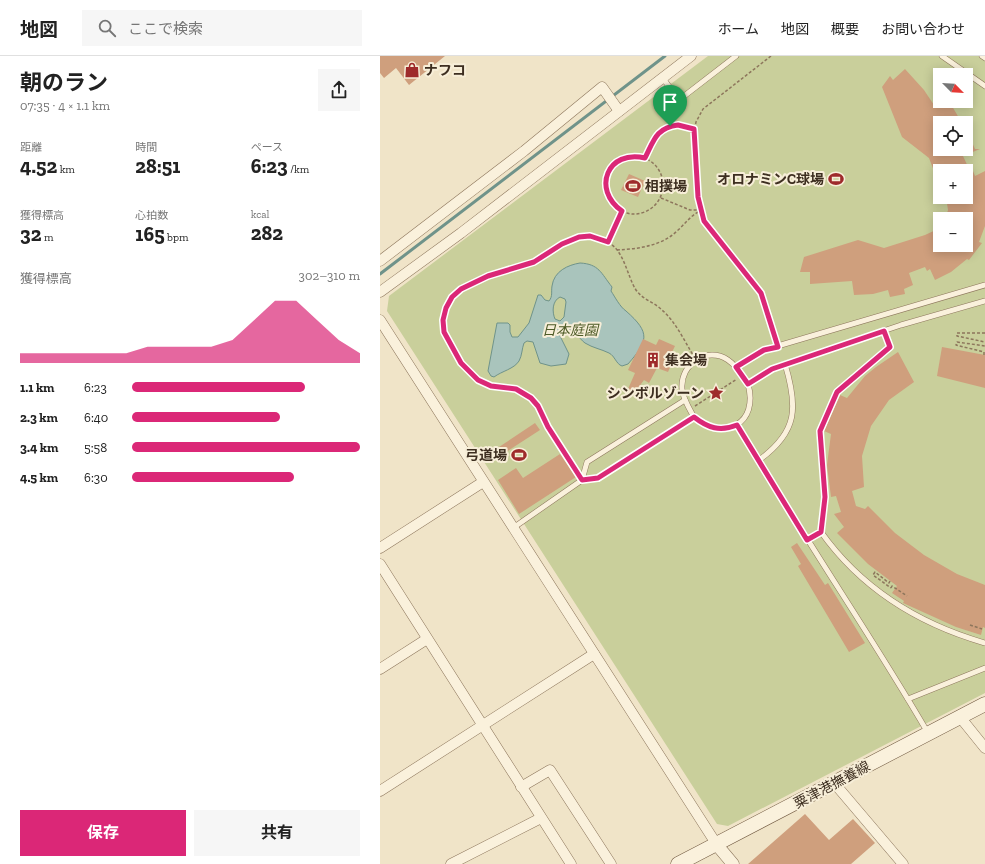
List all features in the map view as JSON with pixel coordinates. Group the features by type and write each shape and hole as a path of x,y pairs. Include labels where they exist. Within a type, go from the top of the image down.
{"main road":[{"name":"粟津港撫養線","path":"678,864 835,784 985,704"}],"street":[{"path":"380,292 461,232 616,107 691,56"},
{"path":"380,261 524,151 602,87 616,107"},
{"path":"380,320 717,845 734,864"},
{"path":"380,548 483,482"},
{"path":"380,564 571,864"},
{"path":"380,669 427,639"},
{"path":"380,791 594,654"},
{"path":"960,717 985,748"},
{"path":"521,787 550,770 611,864"},
{"path":"835,784 903,864"},
{"path":"451,864 541,818"}],"lane":[{"path":"662,77 679,100 736,56"},
{"path":"942,56 985,86"},
{"path":"736,367 764,350 985,285"},
{"path":"748,384 772,369 784,364 884,331 985,301"},
{"path":"884,331 890,347 837,392 820,431 825,497 821,532 845,563 887,598 934,625 985,643"},
{"path":"704,356 718,356 727,360 736,367 748,384 750,399 749,409 745,417 737,425 723,429 707,425 694,417 685,400 682,390 684,373 689,364 704,356"},
{"path":"759,460 774,449 781,441 790,422 793,401 784,364"},
{"path":"582,480 587,462 685,400"},
{"path":"513,528 582,480 598,478 694,417"},
{"path":"737,425 807,540 908,699 928,734"},
{"path":"807,540 821,532"},
{"path":"908,699 985,668"}],"path":[{"path":"771,56 707,105 699,115 694,129 700,210 710,230 761,293 778,347"},
{"path":"645,158 657,134 662,129 678,125 694,129"},
{"path":"632,156 645,158 653,163 662,178 663,187 660,197 648,210 639,213 622,211 614,205 609,198 606,186 608,173 620,160 632,156"},
{"path":"660,197 690,210 700,210"},
{"path":"617,250 637,249 665,240 677,232 692,215 700,210"},
{"path":"608,242 622,211"},
{"path":"582,480 534,402 524,393 516,389 491,386 478,380 461,363 444,332 443,320 446,308 452,297 461,289 488,276 534,262 562,244 579,237 590,236 608,242 617,250 637,290 644,299 662,310 696,359"},
{"path":"985,333 958,333 957,336 985,342"},
{"path":"984,355 984,352 956,345 957,342 985,346"},
{"path":"690,409 742,376"},
{"path":"890,581 889,583 875,572 873,575 891,588"},
{"path":"895,588 907,596"},
{"path":"970,625 982,629"}],"green space":[{"name":"日本庭園","path":"708,56 985,56 985,693 728,826 717,824 387,311 389,296"}],"water":[{"path":"580,263 596,267 612,287 611,291 620,304 640,325 644,337 643,343 635,356 628,364 622,366 618,364 609,353 588,345 574,332 565,329 560,336 569,354 566,364 551,366 540,363 533,342 527,341 524,343 521,357 517,364 494,377 491,376 488,371 497,323 508,323 510,325 512,337 518,337 529,323 538,295 541,295 545,300 549,301 553,281 556,276 566,267","holes":["560,297 565,299 564,317 560,321 555,319 553,307 557,299"]}],"building":[{"name":"ナフコ","path":"380,56 445,56 409,85 396,68 384,78 380,73"},
{"path":"905,69 924,90 933,104 933,108 953,108 958,116 933,116 933,156 963,156 967,164 933,164 933,168 929,158 902,137 882,87 890,76 893,80"},
{"path":"973,145 975,149 980,149 973,152"},
{"path":"973,171 975,176 985,171 985,226 979,242 982,243 969,260 967,259 951,272 935,280 930,269 927,271 925,267 909,273 913,285 904,289 905,294 890,297 888,290 873,294 854,295 852,281 810,284 810,272 800,272 804,257 858,240 884,248 933,231 933,252 973,252 973,212 947,212 947,204 973,204"},
{"name":"相撲場","path":"629,174 645,181 638,197 621,190"},
{"name":"集会場","path":"643,339 656,345 659,339 675,346 672,352 676,354 668,372 657,368 649,383 644,380 635,392 628,389 635,373 628,370"},
{"path":"942,347 985,355 985,388 937,376"},
{"path":"898,352 914,382 889,400 871,426 862,456 864,487 852,491 856,506 865,509 868,506 895,533 924,555 957,574 985,585 985,628 983,627 981,635 956,627 903,603 904,601 892,593 897,586 868,564 837,533 844,527 834,514 841,512 836,496 831,497 827,465 831,434 824,431 840,395 847,398 865,376"},
{"path":"535,423 540,430 500,456 496,449"},
{"path":"560,454 576,477 519,514 498,480 516,468 523,478"},
{"path":"797,543 825,585 828,583 865,643 849,652 798,566 801,564 791,547"},
{"path":"805,814 829,840 853,819 875,843 851,864 748,864"}],"waterway":[{"path":"380,274 665,56"}],"place":[{"name":"ナフコ","path":"412,70"},
{"name":"オロナミンC球場","path":"836,179"},
{"name":"相撲場","path":"633,186"},
{"name":"集会場","path":"653,360"},
{"name":"シンボルゾーン","path":"716,393"},
{"name":"弓道場","path":"519,455"}],"route":[{"path":"678,125 694,129 698,197 700,210 704,221 761,293 778,347 764,350 736,367 748,384 772,369 884,331 890,347 837,392 820,431 825,497 821,532 807,540 737,425 723,429 715,428 694,417 598,478 582,480 548,427 538,406 531,398 516,389 491,386 478,380 461,363 444,332 443,320 446,308 452,297 461,289 488,276 534,262 562,244 579,237 590,236 608,242 622,211 614,205 606,190 608,173 613,165 620,160 636,156 645,158 657,134 662,129 670,126 678,125"}]}
